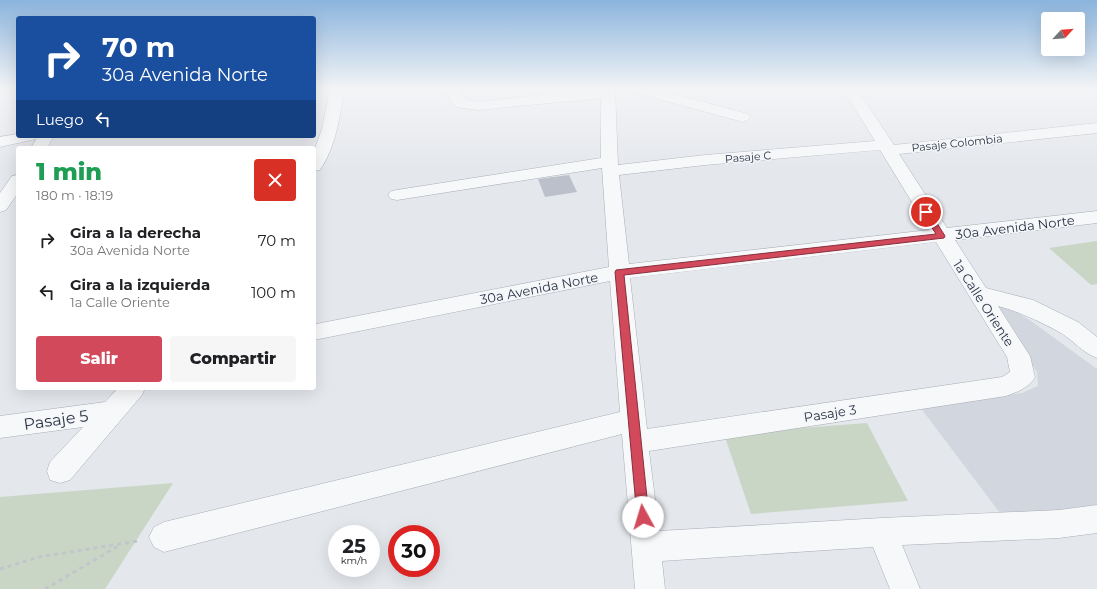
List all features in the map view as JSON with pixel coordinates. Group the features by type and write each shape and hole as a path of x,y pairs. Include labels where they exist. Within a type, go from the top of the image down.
{"street":[{"path":"316,162 325,144 333,116"},
{"path":"608,116 610,166 650,589"},
{"name":"1a Calle Oriente","path":"868,116 941,236 1018,356 1023,377"},
{"path":"316,121 332,120"},
{"name":"Pasaje Colombia","path":"888,147 1097,128"},
{"path":"0,142 20,138"},
{"name":"Pasaje C","path":"397,195 610,166 888,147"},
{"path":"5,203 16,184"},
{"name":"30a Avenida Norte","path":"316,332 620,272 1097,217"},
{"path":"977,293 1026,306 1070,328 1097,349"},
{"name":"Pasaje 3","path":"164,537 634,431 1006,386 1023,377"},
{"path":"60,472 131,390"},
{"name":"Pasaje 5","path":"0,427 112,412"},
{"path":"646,547 882,532 1059,524 1097,519"},
{"path":"882,532 905,589"}],"path":[{"path":"0,569 39,557 164,537"},
{"path":"45,589 122,544"}],"shaded area":[{"path":"991,302 1012,309 1031,321 1097,369 1097,505 1003,517 920,407 1022,393 1038,386 1037,372"}],"green space":[{"path":"1097,241 1097,284 1091,285 1049,248"},
{"path":"867,423 908,501 751,514 724,434"},
{"path":"173,483 105,589 0,589 0,497"}],"building":[{"path":"569,175 577,192 545,197 538,179"}],"route":[{"path":"643,517 620,272 941,236 926,212"}]}
